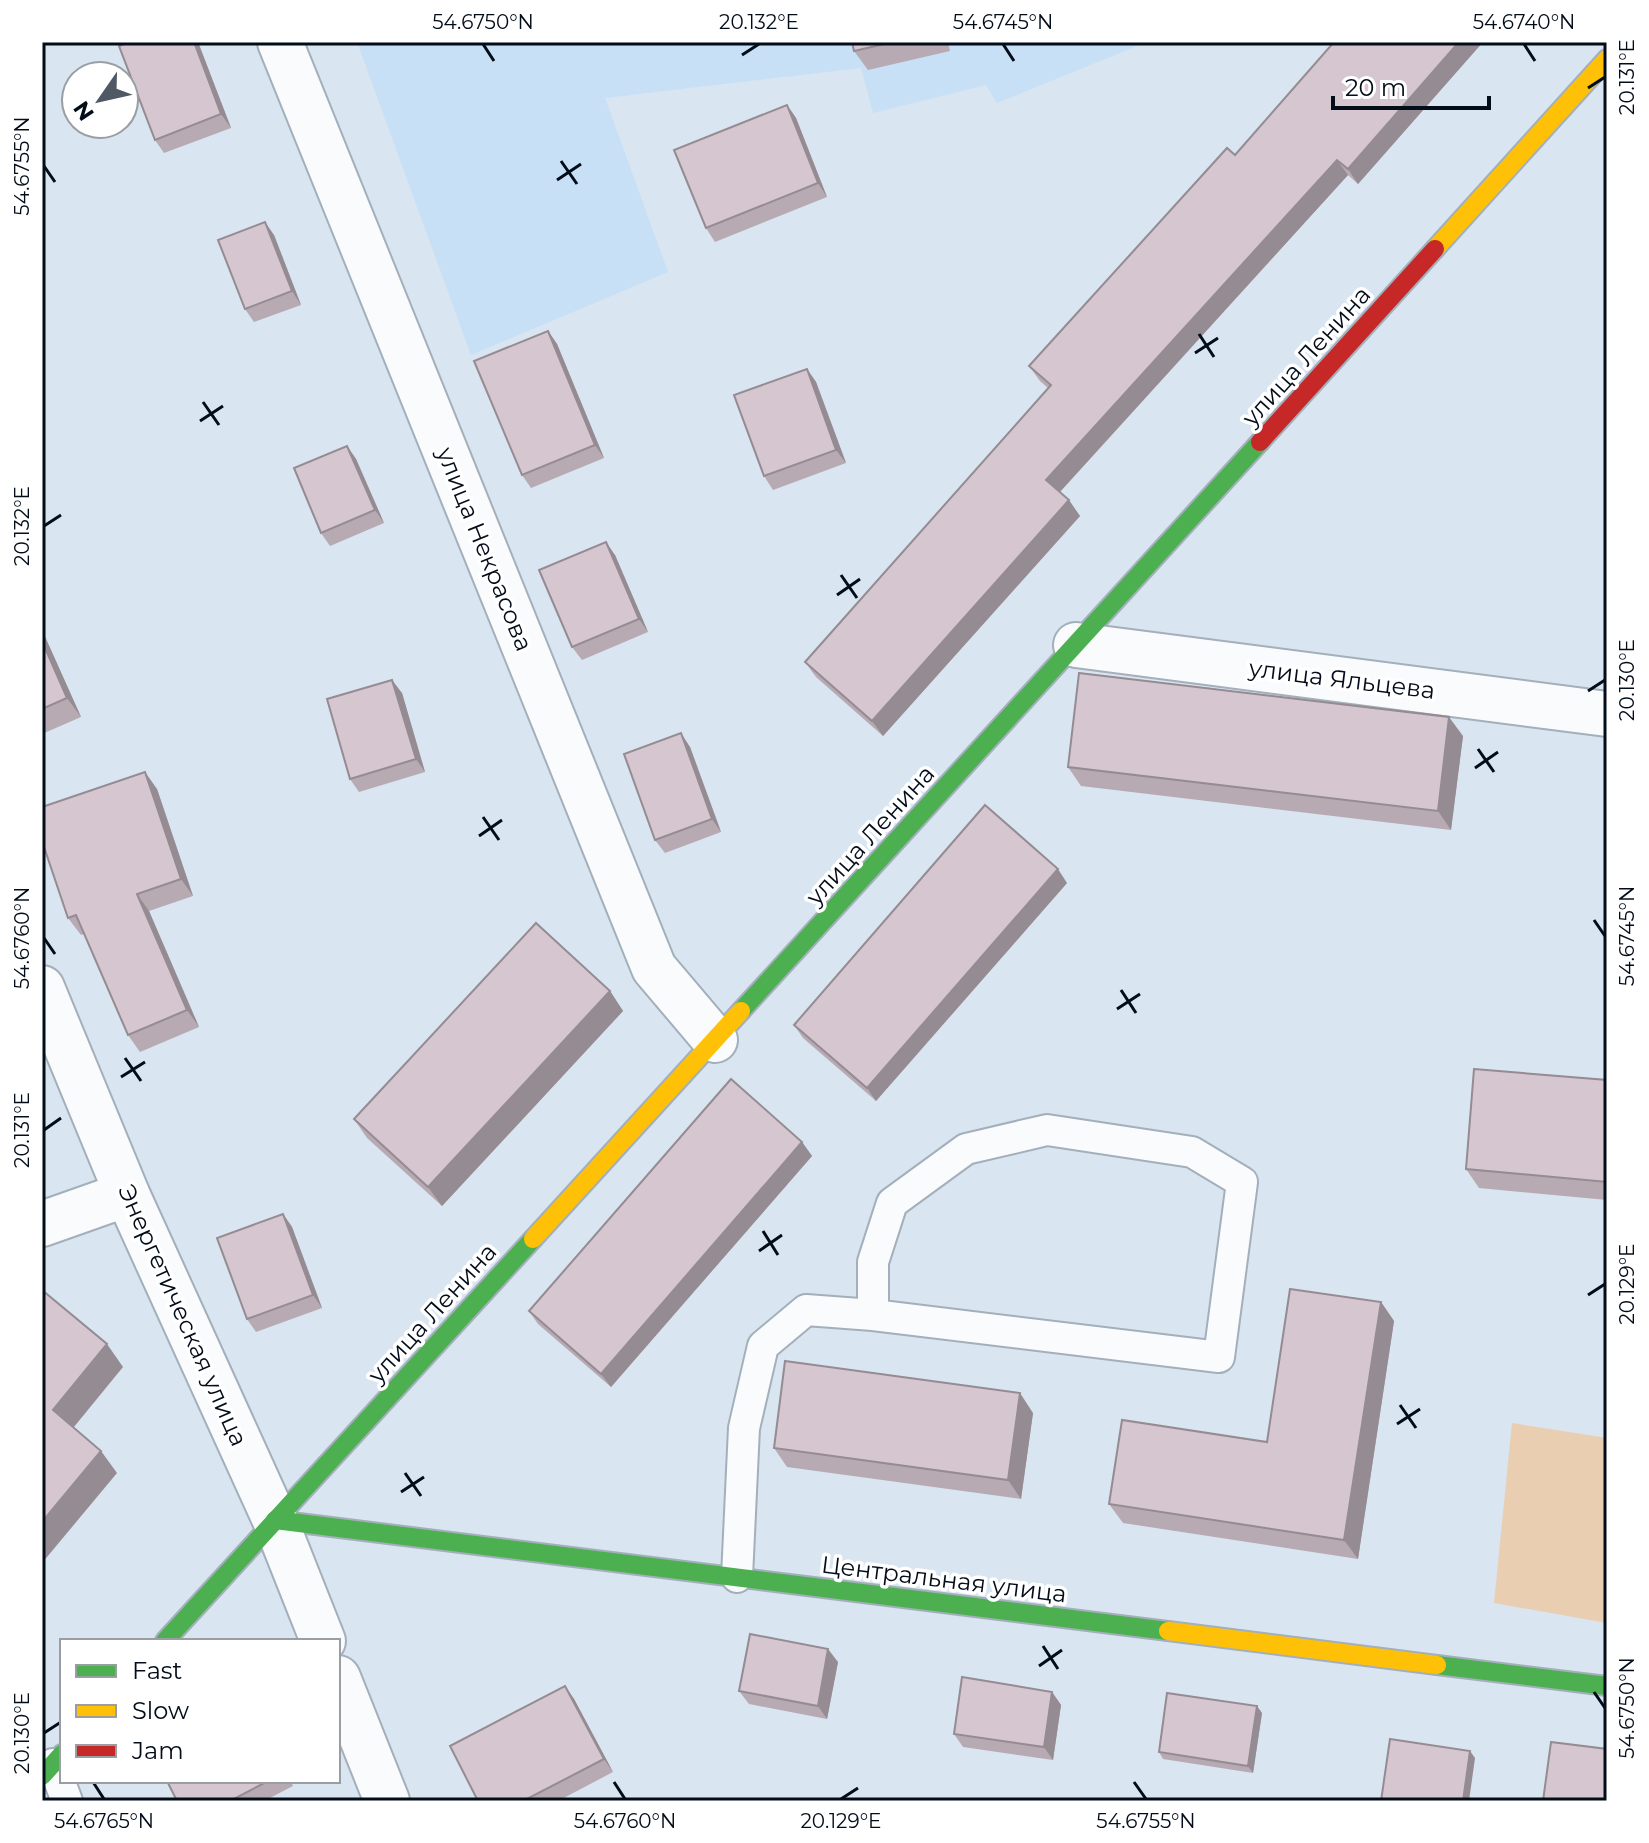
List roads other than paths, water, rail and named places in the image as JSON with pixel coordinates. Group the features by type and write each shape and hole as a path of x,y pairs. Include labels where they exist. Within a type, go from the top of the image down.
{"street":[{"name":"улица Некрасова","path":"280,42 654,968 715,1040"},
{"name":"улица Ленина","path":"167,1639 1607,59"},
{"name":"улица Яльцева","path":"1076,645 1607,714"},
{"name":"Энергетическая улица","path":"42,988 127,1194 275,1520 322,1639"},
{"path":"42,1224 127,1194"},
{"name":"Центральная улица","path":"275,1520 1607,1686"},
{"path":"340,1683 387,1801"}],"lane":[{"path":"737,1577 744,1428 763,1346 806,1310 873,1315 1219,1357 1242,1182 1192,1152 1047,1130 966,1149 892,1203 873,1262 873,1315"},
{"path":"52,1765 67,1801"}]}
